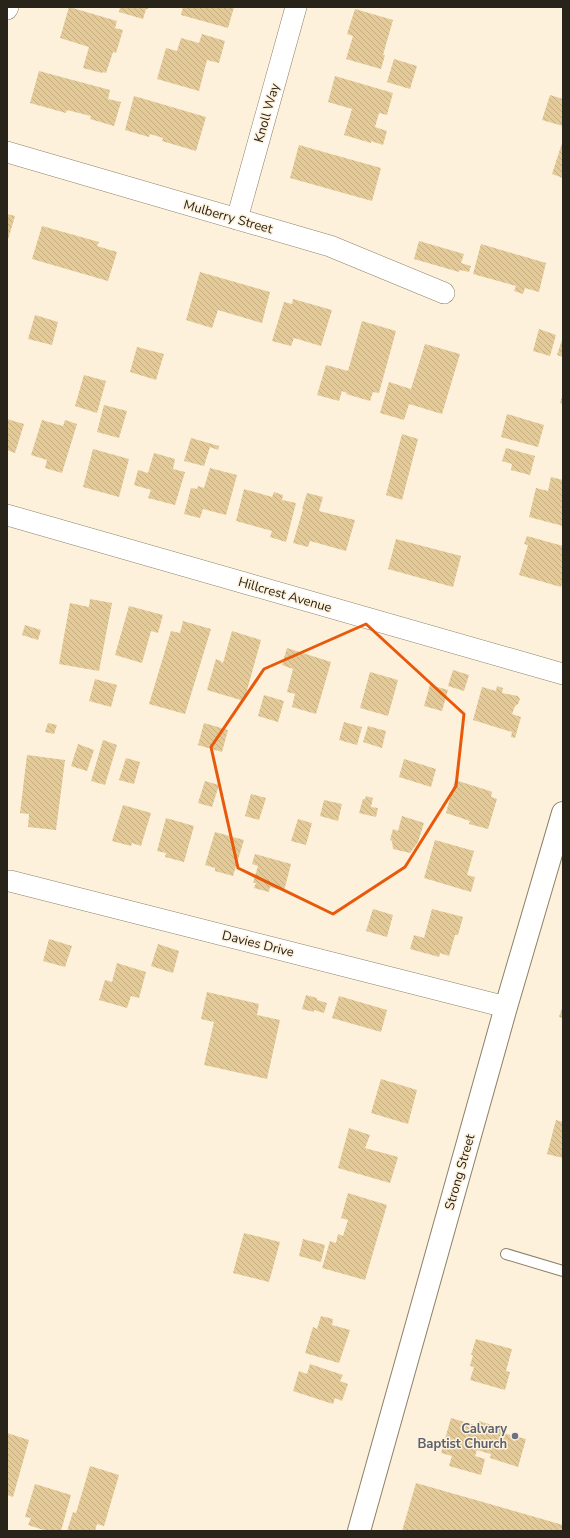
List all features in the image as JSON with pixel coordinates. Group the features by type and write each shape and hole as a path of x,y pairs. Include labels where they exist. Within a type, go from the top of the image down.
{"street":[{"name":"Knoll Way","path":"237,219 296,7"},
{"name":"Mulberry Street","path":"7,152 330,246 444,293"},
{"name":"Hillcrest Avenue","path":"7,515 563,674"},
{"name":"Strong Street","path":"359,1531 506,1007 563,813"},
{"name":"Davies Drive","path":"10,881 506,1007"}],"lane":[{"path":"506,1254 563,1271"}],"highlighted area":[{"path":"366,624 464,714 456,786 405,867 333,914 238,868 211,747 264,669"}],"building":[{"path":"69,7 117,21 115,28 123,30 116,53 113,52 106,73 83,68 89,47 60,38"},
{"path":"120,7 149,7 146,9 143,19 119,12"},
{"path":"183,7 234,7 228,28 181,15"},
{"path":"355,9 393,20 383,55 385,55 381,69 346,59 353,36 347,34"},
{"path":"202,34 225,41 219,63 207,60 199,91 157,79 166,48 177,51 181,38 199,43"},
{"path":"394,59 417,66 410,89 387,82"},
{"path":"39,71 110,90 108,99 121,102 114,126 90,119 91,116 67,110 66,113 30,103"},
{"path":"335,76 393,93 387,115 379,113 375,127 387,131 383,145 344,135 352,109 328,102"},
{"path":"550,95 563,99 563,126 542,120"},
{"path":"134,96 206,117 196,151 162,141 163,138 150,134 149,137 125,130"},
{"path":"563,140 563,178 552,174"},
{"path":"299,145 381,168 372,201 290,178"},
{"path":"7,214 15,216 7,243"},
{"path":"42,226 99,242 97,246 117,252 108,281 32,259"},
{"path":"419,241 464,254 461,263 471,266 469,272 460,270 459,272 414,259"},
{"path":"481,244 546,263 539,292 525,288 523,294 514,291 516,286 473,274"},
{"path":"200,272 270,292 262,323 218,310 212,328 186,320"},
{"path":"293,299 332,310 321,346 294,338 291,346 272,341 284,302 292,304"},
{"path":"35,315 58,322 52,345 28,339"},
{"path":"362,321 396,331 379,393 373,392 370,401 346,394 347,393 342,391 339,401 317,395 326,365 348,371"},
{"path":"539,329 556,335 550,356 533,351"},
{"path":"563,337 563,357 557,355"},
{"path":"425,344 460,354 442,414 409,404 404,420 380,413 389,382 411,389"},
{"path":"137,347 164,354 156,380 130,372"},
{"path":"84,375 106,381 97,413 75,406"},
{"path":"563,394 563,404 560,403"},
{"path":"104,405 127,411 119,438 97,432"},
{"path":"507,414 544,425 538,447 501,437"},
{"path":"7,419 24,424 15,453 7,450"},
{"path":"42,420 63,426 65,420 77,424 62,473 45,468 47,460 31,455"},
{"path":"402,434 418,439 402,500 386,495"},
{"path":"191,438 219,446 218,450 210,447 204,466 184,461"},
{"path":"506,448 535,456 530,475 511,470 512,464 502,461"},
{"path":"93,449 129,459 119,497 83,487"},
{"path":"154,453 175,459 173,469 185,472 175,505 148,498 151,490 134,485 138,470 148,473"},
{"path":"210,468 237,475 226,515 203,509 200,518 184,514 191,488 197,489 198,486 204,488"},
{"path":"551,477 563,480 563,526 529,517 536,488 548,491"},
{"path":"244,489 272,497 274,492 283,495 282,500 296,503 286,542 270,537 272,531 236,521"},
{"path":"307,493 323,497 319,511 355,520 346,551 310,541 308,547 293,543"},
{"path":"527,536 563,546 563,579 561,587 519,575 528,545 524,544"},
{"path":"396,539 461,556 453,587 388,569"},
{"path":"90,599 112,603 99,671 59,664 70,603 89,607"},
{"path":"129,606 163,615 158,633 151,631 142,663 115,655"},
{"path":"183,621 211,629 185,714 149,704 171,631 180,633"},
{"path":"25,625 41,630 38,640 22,635"},
{"path":"232,631 261,640 244,701 207,690 216,659 223,663"},
{"path":"287,648 331,662 316,714 292,707 295,694 287,692 293,669 282,665"},
{"path":"453,670 469,675 464,691 448,686"},
{"path":"370,672 398,680 388,716 360,708"},
{"path":"95,679 117,685 111,707 89,701"},
{"path":"430,685 448,690 442,711 424,706"},
{"path":"497,686 503,688 502,693 518,696 520,699 512,714 521,717 515,738 511,737 512,732 473,720 482,687 496,691"},
{"path":"264,695 284,701 278,722 258,716"},
{"path":"344,722 362,727 357,745 339,740"},
{"path":"48,723 57,725 54,734 45,732"},
{"path":"204,723 228,730 222,752 198,745"},
{"path":"368,726 386,731 382,748 363,742"},
{"path":"103,740 117,745 105,785 91,781"},
{"path":"78,744 94,750 87,771 71,766"},
{"path":"27,755 65,760 56,830 28,827 29,814 20,813"},
{"path":"126,758 140,762 134,784 119,780"},
{"path":"404,759 436,769 431,787 399,777"},
{"path":"455,780 490,791 492,792 491,797 497,799 488,829 469,824 470,821 446,813"},
{"path":"205,781 219,785 212,807 198,803"},
{"path":"251,794 266,798 259,820 245,816"},
{"path":"366,796 373,798 371,807 378,808 376,817 359,813 363,799 365,799"},
{"path":"324,800 342,804 338,821 320,816"},
{"path":"123,805 151,813 141,846 132,843 131,846 112,841"},
{"path":"402,816 424,823 418,842 410,853 393,849 392,841 390,840 393,829 398,831"},
{"path":"166,818 194,826 184,862 165,857 166,853 157,851"},
{"path":"298,819 312,823 306,845 291,841"},
{"path":"215,832 244,840 233,876 215,871 215,868 205,865"},
{"path":"435,840 474,851 467,875 475,877 471,892 424,878"},
{"path":"255,854 291,864 284,891 270,887 269,892 254,888 256,883 253,883 258,866 252,864"},
{"path":"373,909 393,915 387,937 366,931"},
{"path":"432,909 463,917 458,935 455,935 449,956 440,953 439,957 410,949 414,935 424,938"},
{"path":"49,939 72,946 65,967 43,961"},
{"path":"158,944 179,951 173,973 151,966"},
{"path":"117,963 146,972 139,998 131,996 127,1008 99,1000 105,980 112,982"},
{"path":"207,992 259,1004 257,1015 280,1020 267,1079 204,1065 214,1022 201,1019"},
{"path":"306,995 327,1003 324,1013 302,1009"},
{"path":"339,996 387,1010 381,1032 332,1018"},
{"path":"563,1005 563,1018 559,1017"},
{"path":"381,1079 417,1090 408,1124 371,1113"},
{"path":"556,1120 563,1122 563,1158 547,1154"},
{"path":"349,1128 370,1135 365,1148 398,1157 390,1183 338,1168"},
{"path":"348,1193 387,1205 365,1280 322,1268 330,1241 336,1243 338,1234 343,1236 348,1220 341,1218"},
{"path":"244,1233 280,1242 269,1282 233,1273"},
{"path":"303,1239 325,1245 321,1262 299,1256"},
{"path":"321,1316 333,1319 332,1325 350,1330 339,1363 305,1353 313,1327 317,1329"},
{"path":"476,1339 512,1349 506,1371 510,1372 505,1390 470,1380 474,1367 470,1366 473,1355 471,1355"},
{"path":"310,1364 343,1375 340,1381 348,1384 342,1401 335,1398 333,1404 293,1391 299,1371 307,1374"},
{"path":"451,1418 478,1426 479,1421 504,1429 503,1433 526,1439 518,1467 490,1458 491,1454 477,1450 475,1456 485,1459 481,1475 449,1466 452,1456 441,1453"},
{"path":"7,1433 29,1440 13,1497 7,1495"},
{"path":"90,1466 119,1475 104,1526 97,1524 95,1531 67,1531 73,1512 76,1513"},
{"path":"416,1483 563,1525 563,1531 402,1531"},
{"path":"35,1484 71,1495 61,1531 47,1531 28,1525 31,1518 25,1517"}],"place":[{"name":"Calvary Baptist Church","path":"515,1436"}]}
